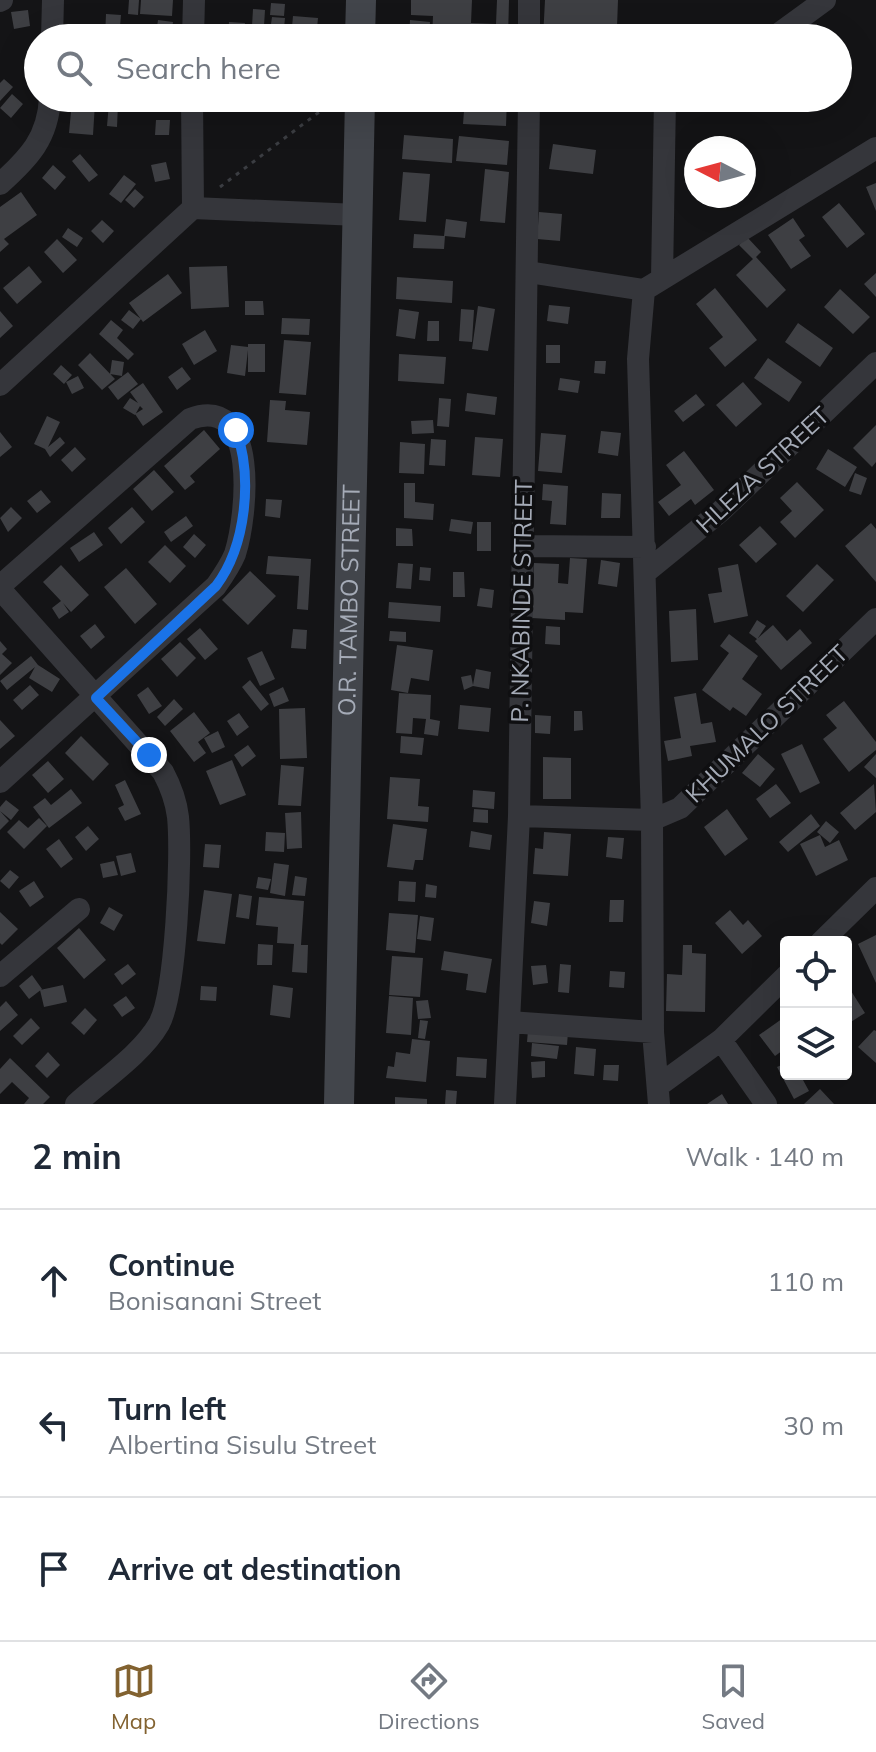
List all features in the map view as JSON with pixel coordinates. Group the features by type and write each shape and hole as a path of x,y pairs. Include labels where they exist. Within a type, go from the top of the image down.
{"street":[{"path":"52,24 53,0"},
{"path":"193,24 194,0"},
{"path":"360,24 361,0"},
{"path":"529,0 529,24"},
{"path":"792,24 825,0"},
{"path":"0,184 41,143 48,126 49,112"},
{"path":"192,112 193,208"},
{"name":"O.R. TAMBO STREET","path":"339,1104 360,112"},
{"name":"P. NKABINDE STREET","path":"505,1104 519,816 529,112"},
{"path":"659,1095 653,1032 652,820 638,359 653,284 664,112"},
{"path":"528,272 653,284 876,148"},
{"path":"0,385 193,208 358,215"},
{"name":"HLEZA STREET","path":"646,572 721,511 876,363"},
{"path":"0,782 96,698 216,586 234,554 242,513 241,444 228,421 207,415 190,419 0,588 96,698 149,755 173,790 178,819 172,975 160,1022 151,1036 76,1104"},
{"path":"522,546 645,547"},
{"name":"KHUMALO STREET","path":"652,820 692,799 876,619"},
{"path":"519,816 652,820"},
{"path":"827,936 876,888"},
{"path":"0,976 79,909"},
{"path":"659,1095 780,982"},
{"path":"509,1022 653,1032"},
{"path":"721,1040 766,1104"}],"path":[{"path":"193,208 320,112"}],"building":[{"path":"129,0 139,0 138,15 128,14"},
{"path":"141,0 173,0 172,16 140,14"},
{"path":"411,0 472,0 471,23 496,24 433,24 433,16 411,15"},
{"path":"497,0 509,0 508,24 496,24"},
{"path":"545,0 618,0 617,24 544,24"},
{"path":"271,3 285,4 284,16 270,15"},
{"path":"253,9 265,10 264,24 252,24"},
{"path":"28,10 30,24 14,29 11,12"},
{"path":"106,14 121,15 120,24 106,24"},
{"path":"293,16 318,18 317,24 292,24"},
{"path":"272,17 285,18 284,24 271,24"},
{"path":"158,20 173,22 173,24 157,24"},
{"path":"410,20 430,22 430,24 410,24"},
{"path":"4,79 13,87 0,101 0,83"},
{"path":"12,94 23,104 11,118 0,108"},
{"path":"71,112 94,112 93,135 69,133"},
{"path":"108,112 118,112 117,127 107,126"},
{"path":"464,112 506,112 506,126 463,124"},
{"path":"156,120 170,120 169,135 155,135"},
{"path":"404,135 453,139 452,163 402,159"},
{"path":"459,136 509,141 507,165 456,161"},
{"path":"553,144 596,150 593,174 549,169"},
{"path":"80,154 98,175 89,182 72,161"},
{"path":"166,162 170,179 155,182 151,165"},
{"path":"53,165 66,177 55,190 42,178"},
{"path":"485,169 509,172 505,223 480,221"},
{"path":"403,172 430,174 426,222 399,220"},
{"path":"124,175 136,184 121,203 109,194"},
{"path":"876,183 876,211 866,187"},
{"path":"135,189 144,197 134,208 125,200"},
{"path":"21,192 37,215 4,239 9,244 0,252 0,207"},
{"path":"839,203 865,234 847,248 822,217"},
{"path":"539,212 562,214 560,241 537,239"},
{"path":"793,218 805,236 799,240 811,256 791,269 768,235"},
{"path":"446,219 467,222 465,238 445,236 444,249 413,248 414,234 444,236"},
{"path":"102,220 114,231 103,243 91,231"},
{"path":"68,228 83,238 77,247 62,237"},
{"path":"747,237 761,252 756,257 786,290 767,308 736,275 753,259 739,245"},
{"path":"57,239 77,260 63,273 44,252"},
{"path":"29,266 42,282 17,304 3,288"},
{"path":"227,266 229,307 191,309 189,267"},
{"path":"876,273 876,297 864,284"},
{"path":"168,274 182,293 143,322 129,303"},
{"path":"397,277 453,281 452,303 396,299"},
{"path":"715,288 757,340 725,367 709,348 723,337 696,304"},
{"path":"840,289 870,317 853,334 824,307"},
{"path":"245,301 263,301 264,315 245,315"},
{"path":"549,305 570,307 568,324 547,321"},
{"path":"478,306 495,309 488,351 472,349"},
{"path":"399,309 419,312 415,339 396,336"},
{"path":"461,309 474,310 472,342 459,341"},
{"path":"129,310 141,319 133,329 121,320"},
{"path":"0,311 13,326 0,338"},
{"path":"282,318 310,319 309,335 281,334"},
{"path":"111,320 123,330 117,338 134,354 128,360 99,334"},
{"path":"428,321 439,321 439,341 427,341"},
{"path":"798,323 833,348 820,367 785,342"},
{"path":"205,330 217,351 194,365 182,344"},
{"path":"284,340 311,342 306,395 279,393"},
{"path":"248,344 265,344 265,372 248,372 248,350 245,376 227,373 231,345 248,347"},
{"path":"546,345 560,345 560,363 546,363"},
{"path":"90,353 115,379 102,390 78,365"},
{"path":"399,354 446,357 444,384 398,381"},
{"path":"768,358 802,382 789,402 754,378"},
{"path":"112,360 124,362 122,376 110,374"},
{"path":"595,361 606,361 605,374 594,373"},
{"path":"61,365 72,375 64,384 53,374"},
{"path":"182,367 191,379 177,390 168,377"},
{"path":"128,372 138,384 118,400 108,387"},
{"path":"78,376 84,388 72,394 66,382"},
{"path":"560,378 580,381 578,393 558,390"},
{"path":"743,382 762,404 736,427 716,405"},
{"path":"143,383 163,412 143,426 135,414 123,408 130,398 138,403 130,392"},
{"path":"467,393 497,397 495,415 465,411"},
{"path":"696,394 705,405 683,422 674,411"},
{"path":"439,398 451,399 449,427 437,426"},
{"path":"270,400 286,401 285,410 310,412 307,445 267,442"},
{"path":"47,416 60,422 48,447 60,437 65,443 50,457 45,449 34,444"},
{"path":"433,420 434,433 412,434 411,421"},
{"path":"876,425 876,462 872,467 853,448"},
{"path":"204,430 220,449 190,476 195,482 185,490 164,466"},
{"path":"601,431 621,433 618,456 598,453"},
{"path":"0,432 12,447 0,457"},
{"path":"541,433 566,435 562,473 538,471"},
{"path":"475,437 503,439 500,477 472,475"},
{"path":"431,439 446,440 445,466 429,465"},
{"path":"400,442 425,444 424,474 399,473"},
{"path":"75,447 86,459 72,472 61,460"},
{"path":"828,449 857,467 845,487 816,469"},
{"path":"684,451 714,490 695,505 691,499 669,516 658,502 681,485 666,465"},
{"path":"154,470 174,492 152,511 133,489"},
{"path":"855,473 867,478 861,495 849,491"},
{"path":"797,482 824,510 795,538 780,522 792,511 780,498"},
{"path":"404,483 415,483 415,502 434,504 433,520 404,518"},
{"path":"543,484 568,486 566,525 550,524 552,501 542,500"},
{"path":"41,490 51,502 37,513 27,501"},
{"path":"602,493 621,494 620,518 601,518"},
{"path":"266,499 282,500 280,518 265,516"},
{"path":"11,507 22,518 8,532 0,518"},
{"path":"132,507 145,522 121,544 108,528"},
{"path":"186,516 193,526 171,542 164,532"},
{"path":"451,519 473,522 471,534 449,531"},
{"path":"477,522 491,522 491,551 477,551"},
{"path":"871,523 876,529 876,582 845,546"},
{"path":"760,526 777,544 756,563 739,545"},
{"path":"396,528 412,529 413,546 396,546"},
{"path":"94,532 103,545 79,562 70,548"},
{"path":"194,534 206,545 195,558 183,547"},
{"path":"165,545 186,566 170,583 148,562"},
{"path":"268,556 311,559 308,610 297,609 299,576 266,574"},
{"path":"570,558 587,559 583,613 565,612 565,620 532,618 534,563 559,564 558,583 568,584"},
{"path":"601,560 620,563 617,587 598,584"},
{"path":"398,563 413,564 411,589 396,588"},
{"path":"738,564 748,616 714,623 708,594 722,592 718,568"},
{"path":"817,564 834,580 803,612 786,596"},
{"path":"61,565 89,595 71,612 63,603 69,612 59,619 52,608 61,601 43,582"},
{"path":"420,567 431,568 430,581 419,580"},
{"path":"126,568 157,604 135,624 104,587"},
{"path":"250,571 276,596 248,625 222,600"},
{"path":"453,572 464,572 465,597 453,597"},
{"path":"480,588 494,590 492,608 477,606"},
{"path":"389,602 441,606 440,622 388,618"},
{"path":"696,609 698,660 671,662 669,611"},
{"path":"757,620 766,626 758,638 773,625 787,641 800,629 812,643 781,670 749,633"},
{"path":"95,624 105,637 91,649 80,636"},
{"path":"546,626 560,627 560,645 545,644"},
{"path":"200,628 218,649 205,660 187,639"},
{"path":"293,629 307,630 306,649 291,648"},
{"path":"390,631 406,632 406,642 389,641"},
{"path":"729,634 758,656 742,679 762,694 746,716 733,707 730,711 702,690 729,653 720,646"},
{"path":"0,641 7,649 2,654 12,663 0,675"},
{"path":"180,642 196,658 177,677 161,659"},
{"path":"397,645 433,650 429,681 411,678 408,693 391,690"},
{"path":"262,651 275,679 260,686 247,658"},
{"path":"31,656 38,665 60,679 52,692 29,678 35,667 7,690 0,681"},
{"path":"476,669 491,672 489,689 473,686 464,690 461,677 471,675 473,685"},
{"path":"250,680 269,704 261,711 242,687"},
{"path":"30,685 39,695 22,710 13,700"},
{"path":"148,687 162,706 149,714 137,695"},
{"path":"283,687 289,701 274,707 269,694"},
{"path":"399,693 431,695 430,719 440,721 438,736 424,734 426,719 413,718 412,734 396,733"},
{"path":"696,693 701,724 712,722 716,742 690,746 692,756 668,761 664,741 681,738 674,697"},
{"path":"174,699 183,709 165,726 157,717"},
{"path":"844,701 876,742 876,750 849,772 823,739 837,728 826,715"},
{"path":"460,705 491,708 489,732 458,729"},
{"path":"305,708 307,758 280,759 279,709"},
{"path":"574,711 582,711 583,730 574,731"},
{"path":"194,712 210,733 198,742 206,753 194,762 170,731"},
{"path":"239,713 249,727 237,736 227,721"},
{"path":"535,715 551,716 550,734 535,733"},
{"path":"0,720 15,736 0,749"},
{"path":"218,731 225,747 212,753 204,738"},
{"path":"81,736 109,764 93,781 65,753"},
{"path":"401,736 424,738 422,755 400,753"},
{"path":"802,744 820,783 800,793 781,754"},
{"path":"248,745 256,756 242,767 234,755"},
{"path":"758,754 775,769 760,787 742,773"},
{"path":"876,754 876,778 864,767"},
{"path":"543,757 571,758 571,799 543,799"},
{"path":"232,760 246,795 220,805 206,771"},
{"path":"48,761 64,779 48,793 32,775"},
{"path":"281,765 304,767 301,806 278,805"},
{"path":"390,777 420,779 418,806 429,807 428,822 387,819"},
{"path":"125,780 141,814 125,821 118,808 124,805 115,785"},
{"path":"776,784 791,803 770,818 756,799"},
{"path":"874,784 876,812 855,830 840,813"},
{"path":"71,789 82,803 49,828 33,807 45,798 51,805"},
{"path":"473,790 495,792 494,809 472,807"},
{"path":"6,800 19,810 11,820 0,811"},
{"path":"474,809 488,810 488,823 473,822"},
{"path":"727,809 748,839 725,856 704,827"},
{"path":"0,811 9,821 0,830"},
{"path":"301,812 302,848 287,849 285,813"},
{"path":"811,814 820,826 788,852 779,842"},
{"path":"39,818 47,826 24,849 7,832 19,820 28,828"},
{"path":"826,821 839,832 830,843 817,832"},
{"path":"393,824 427,829 423,860 415,860 413,870 387,867"},
{"path":"88,826 99,839 86,851 75,837"},
{"path":"471,831 492,835 490,850 469,847"},
{"path":"266,832 285,833 284,852 265,851"},
{"path":"544,832 571,834 568,876 533,874 535,848 543,849"},
{"path":"820,835 825,847 839,840 848,860 816,876 800,844"},
{"path":"608,837 624,838 622,859 606,857"},
{"path":"59,839 73,859 61,868 46,849"},
{"path":"205,844 221,845 219,868 203,867"},
{"path":"131,853 136,872 121,876 116,856"},
{"path":"114,861 118,875 103,878 100,864"},
{"path":"274,863 289,865 285,896 270,893"},
{"path":"10,870 19,877 9,889 0,881"},
{"path":"295,876 307,878 305,896 292,895"},
{"path":"258,877 271,879 268,890 256,888"},
{"path":"34,881 44,897 30,907 19,891"},
{"path":"399,881 416,882 415,902 398,901"},
{"path":"426,884 437,886 436,898 425,897"},
{"path":"204,890 232,894 225,944 197,941"},
{"path":"239,894 252,896 249,919 236,917"},
{"path":"259,897 304,901 301,945 308,945 307,973 292,972 294,944 277,943 278,927 256,925"},
{"path":"610,900 624,900 623,922 609,922"},
{"path":"534,901 550,903 547,926 531,923"},
{"path":"109,907 123,915 114,931 100,923"},
{"path":"730,910 743,925 748,920 762,936 742,954 715,923"},
{"path":"0,912 18,929 2,945 0,943"},
{"path":"389,913 418,915 415,953 386,950"},
{"path":"420,916 434,918 431,941 417,939"},
{"path":"79,928 106,960 84,979 57,948"},
{"path":"876,935 876,983 858,944"},
{"path":"258,944 273,945 272,965 257,965"},
{"path":"683,945 692,945 692,953 706,954 705,1012 666,1011 667,974 682,975"},
{"path":"444,951 492,959 486,993 466,990 468,974 441,970"},
{"path":"392,956 423,958 420,997 389,995"},
{"path":"128,964 136,974 122,985 114,974"},
{"path":"560,964 571,965 569,993 558,992"},
{"path":"546,965 548,983 533,985 531,966"},
{"path":"610,971 625,972 624,988 609,987"},
{"path":"32,975 42,989 29,999 19,986"},
{"path":"63,985 67,1002 44,1007 40,990"},
{"path":"273,985 293,988 290,1018 270,1015"},
{"path":"201,986 217,987 216,1001 200,1000"},
{"path":"852,992 865,1013 852,1021"},
{"path":"126,996 135,1008 122,1017 113,1005"},
{"path":"389,996 413,998 411,1035 386,1033"},
{"path":"428,1000 431,1018 418,1019 416,1001"},
{"path":"6,1001 18,1015 0,1031 0,1007"},
{"path":"85,1008 97,1020 84,1035 71,1023"},
{"path":"31,1018 40,1028 22,1045 13,1036"},
{"path":"420,1020 428,1021 425,1039 418,1038"},
{"path":"780,1020 780,1052 775,1056 759,1035"},
{"path":"528,1030 568,1032 567,1045 527,1042"},
{"path":"876,1031 876,1063 858,1047"},
{"path":"412,1039 430,1041 426,1082 386,1078 388,1066 394,1067 396,1052 410,1054"},
{"path":"532,1043 559,1046 557,1059 531,1056"},
{"path":"576,1047 596,1049 594,1076 574,1074"},
{"path":"48,1052 60,1065 47,1078 35,1066"},
{"path":"457,1057 487,1059 486,1078 456,1076"},
{"path":"10,1058 50,1097 43,1104 24,1104 29,1098 12,1082 0,1094 0,1069"},
{"path":"545,1061 545,1077 532,1078 531,1062"},
{"path":"604,1065 619,1065 618,1081 603,1080"},
{"path":"784,1080 803,1080 809,1091 794,1099"},
{"path":"820,1089 834,1104 804,1104"},
{"path":"446,1090 457,1091 456,1104 445,1104"},
{"path":"722,1094 728,1104 707,1104"},
{"path":"395,1097 427,1099 427,1104 395,1104"}],"route":[{"path":"149,755 96,698 216,586 227,572 239,538 242,513 241,444 236,430"}]}
